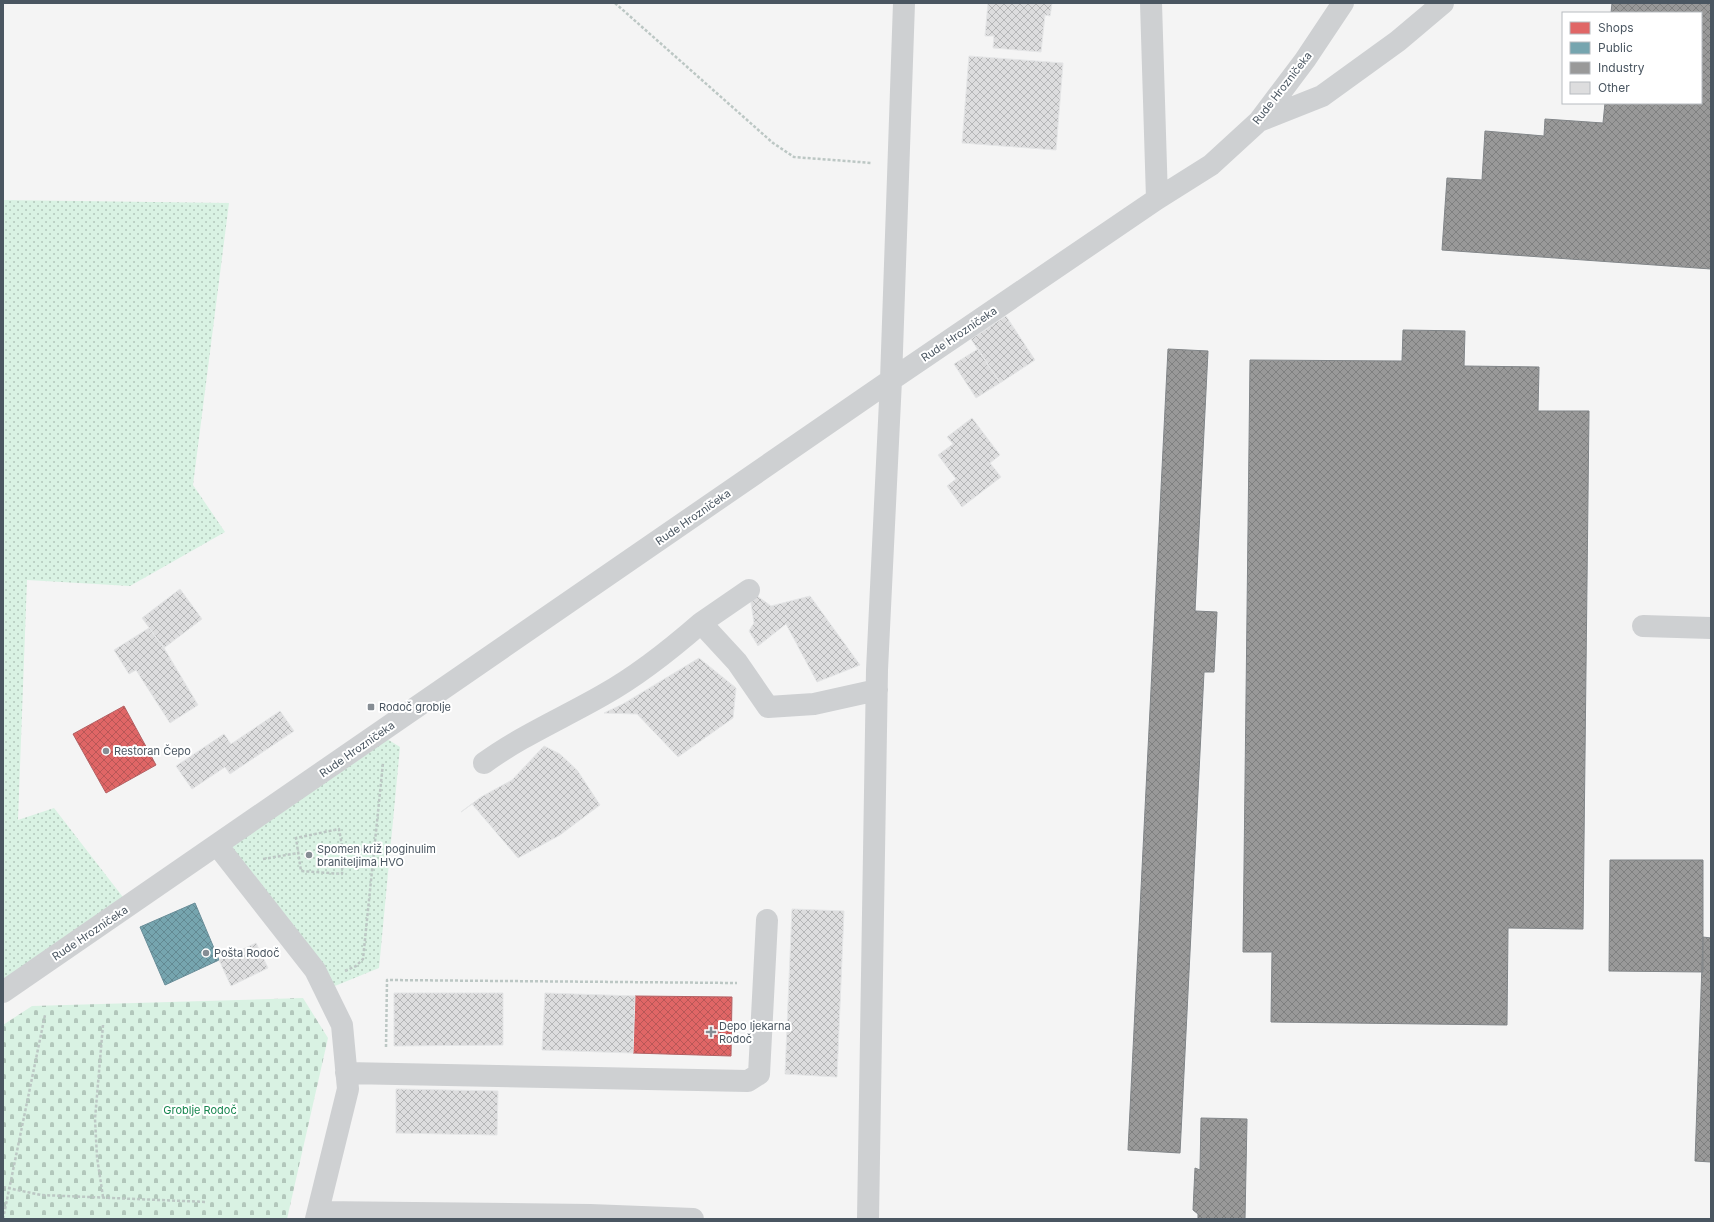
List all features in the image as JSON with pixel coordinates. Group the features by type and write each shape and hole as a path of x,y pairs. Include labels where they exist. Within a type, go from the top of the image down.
{"street":[{"path":"868,1219 877,690 891,380 904,3"},
{"path":"1151,3 1157,199"},
{"name":"Rude Hrozničeka","path":"3,992 217,846 891,380 1157,199 1211,165 1260,121 1305,60 1343,3"},
{"path":"1260,121 1322,96 1398,41 1443,3"},
{"path":"484,763 516,743 604,695 653,664 701,623 749,590"},
{"path":"701,623 738,662 768,707 814,704 877,690"},
{"path":"1643,626 1711,628"},
{"path":"217,846 315,970 342,1025 348,1089 317,1215 590,1215 693,1219"},
{"path":"346,1073 748,1081 759,1074 767,920"}],"path":[{"path":"615,3 772,143 794,157 899,165"},
{"path":"321,982 356,966 362,959 383,759 380,751 370,740"},
{"path":"339,828 343,852 342,874 301,871 296,838 339,828"},
{"path":"343,852 374,849"},
{"path":"232,864 298,854"},
{"path":"386,1074 387,980 763,983"},
{"path":"3,1219 45,1015"},
{"path":"103,1025 95,1119 97,1157 103,1197"},
{"path":"3,1187 41,1195 208,1202"}],"green space":[{"path":"3,200 229,203 193,485 225,532 130,586 27,580 18,820 54,808 129,905 3,992"},
{"path":"379,734 400,747 379,968 325,990 217,846"},
{"name":"Groblje Rodoč","path":"303,998 328,1038 287,1219 3,1219 3,1025 32,1006"}],"building: Shops":[{"path":"124,706 156,765 106,793 73,734"},
{"path":"635,996 732,997 731,1056 633,1053"}],"building: Public":[{"path":"195,903 219,960 165,985 140,927"}],"building: Industry":[{"path":"1612,3 1711,3 1711,269 1442,250 1447,178 1482,180 1485,131 1544,136 1545,119 1603,123 1605,104 1702,104 1702,12 1611,12"},
{"path":"1403,330 1465,331 1464,366 1539,367 1538,411 1589,411 1583,929 1508,928 1507,1025 1271,1022 1272,952 1243,952 1250,360 1402,361"},
{"path":"1168,349 1208,351 1195,611 1217,612 1214,672 1204,672 1180,1153 1128,1150"},
{"path":"1610,860 1703,860 1703,972 1609,971"},
{"path":"1703,937 1711,938 1711,1162 1695,1161"},
{"path":"1201,1118 1247,1119 1245,1219 1198,1219 1198,1214 1193,1210 1195,1168 1200,1170"}],"building: Other":[{"path":"988,3 1052,3 1050,16 1045,15 1041,52 993,48 994,36 985,36"},
{"path":"969,56 1063,63 1056,150 962,143"},
{"path":"1006,316 1035,360 1000,383 971,339"},
{"path":"978,349 1000,383 976,398 954,364"},
{"path":"972,418 1000,455 990,463 1001,477 962,507 947,486 956,479 938,455 953,444 947,437"},
{"path":"180,589 202,619 164,648 142,618"},
{"path":"749,590 771,606 810,596 860,665 817,682 786,624 758,646 749,631 754,623"},
{"path":"149,628 164,648 198,705 170,723 136,670 129,674 114,650"},
{"path":"699,658 736,688 733,718 678,757 637,714 604,713 623,704"},
{"path":"280,711 294,731 230,774 225,767 192,789 176,766 224,734 231,744"},
{"path":"544,746 560,754 577,770 600,805 560,835 518,858 472,804 461,812 481,797 512,780"},
{"path":"792,909 844,911 837,1077 785,1074"},
{"path":"256,943 268,968 231,986 219,960"},
{"path":"394,993 503,993 503,1045 394,1046"},
{"path":"545,993 635,996 633,1053 542,1050"},
{"path":"396,1089 498,1091 497,1135 396,1133"}],"place":[{"name":"Rodoč groblje","path":"371,707"},
{"name":"Restoran Čepo","path":"106,751"},
{"name":"Spomen križ poginulim braniteljima HVO","path":"309,855"},
{"name":"Pošta Rodoč","path":"206,953"},
{"name":"Depo ljekarna Rodoč","path":"711,1032"}]}
